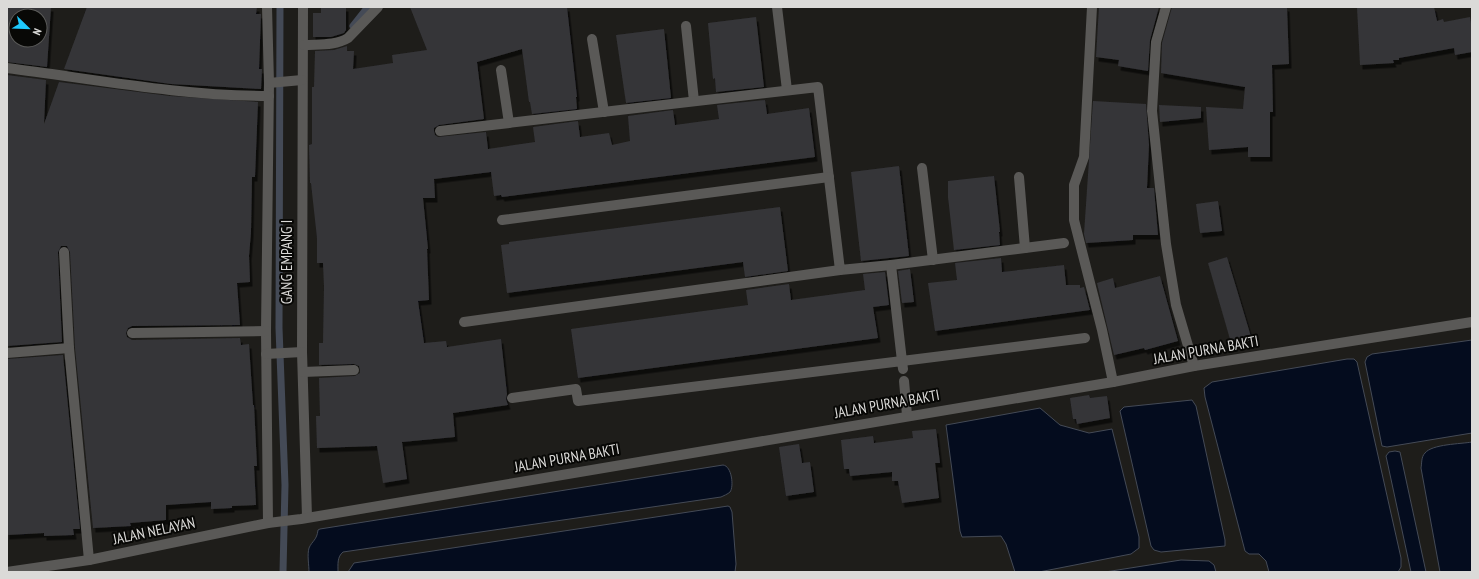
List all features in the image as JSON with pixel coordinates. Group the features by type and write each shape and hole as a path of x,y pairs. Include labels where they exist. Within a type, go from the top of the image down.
{"street":[{"path":"267,7 272,83 269,96 266,331 271,522"},
{"name":"GANG EMPANG I","path":"303,7 304,45 299,80 304,518"},
{"path":"304,45 331,44 348,38 378,7"},
{"path":"777,7 787,90"},
{"path":"1092,7 1084,157 1074,184 1074,220 1113,382"},
{"path":"1166,7 1156,42 1152,111 1166,244 1176,305 1194,366"},
{"path":"686,26 694,101"},
{"path":"592,39 604,112"},
{"path":"7,68 173,90 239,96 269,96"},
{"path":"501,70 509,123"},
{"path":"272,83 299,80"},
{"path":"440,131 818,86 840,270"},
{"path":"922,168 933,260"},
{"path":"502,220 829,177"},
{"path":"1018,177 1025,248"},
{"path":"464,322 840,270 933,260 1064,243"},
{"path":"64,252 69,348 89,560"},
{"path":"891,265 903,365"},
{"name":"JALAN PURNA BAKTI","path":"304,518 907,415 1113,382 1194,366 1472,322"},
{"path":"132,333 266,331"},
{"path":"512,398 576,390 578,402 903,365 1085,338"},
{"path":"7,353 69,348"},
{"path":"266,354 301,352"},
{"path":"303,372 354,370"},
{"path":"904,381 907,415"},
{"name":"JALAN NELAYAN","path":"7,572 36,570 271,522 304,518"}],"water":[{"path":"1472,340 1472,433 1387,447 1382,446 1365,362 1367,357 1372,354"},
{"path":"1354,359 1357,362 1401,558 1401,567 1398,572 1269,572 1266,561 1259,554 1249,554 1245,551 1205,397 1204,388 1212,382"},
{"path":"1192,400 1196,406 1225,540 1225,546 1161,552 1154,550 1151,546 1120,411 1124,407"},
{"path":"1040,408 1060,425 1089,433 1112,429 1139,537 1139,548 1131,554 1039,572 1015,572 1006,544 1001,536 962,537 946,425"},
{"path":"1472,442 1472,572 1440,572 1421,468 1422,458 1425,453 1434,448"},
{"path":"1389,452 1400,452 1426,572 1411,572 1386,456"},
{"path":"723,465 726,466 730,473 732,486 730,492 721,497 343,552 339,558 338,572 309,572 309,548 316,538 318,530 320,529"},
{"path":"728,506 732,512 736,564 735,572 348,572 354,563"},
{"path":"1181,560 1209,561 1214,565 1216,572 1105,572"}],"building":[{"path":"7,7 51,7 47,67 7,62"},
{"path":"87,7 257,7 256,14 261,14 259,69 262,69 261,89 171,84 64,69"},
{"path":"321,7 346,7 346,30 344,33 331,37 313,37 313,13 321,13"},
{"path":"410,7 567,7 577,109 532,114 522,49 477,62 484,119 439,125 434,128 435,135 438,137 486,132 488,149 535,142 533,127 578,121 580,137 609,133 612,145 630,141 628,116 673,110 675,125 719,119 717,105 765,100 767,114 809,108 815,157 502,197 501,195 494,196 491,172 434,179 435,198 423,198 428,249 429,300 418,301 424,343 446,341 447,347 501,339 507,394 506,399 508,405 453,413 455,437 402,442 407,479 383,483 377,446 317,448 316,416 320,416 319,378 355,376 360,373 360,370 359,366 354,364 319,365 319,343 323,343 324,287 323,263 317,263 317,238 310,183 309,145 312,144 312,87 314,87 315,51 334,50 347,46 347,51 354,51 353,69 393,63 392,55 427,50"},
{"path":"1099,7 1159,7 1150,40 1148,71 1118,66 1119,60 1096,57"},
{"path":"1172,7 1287,7 1289,64 1272,65 1273,112 1270,112 1270,157 1248,157 1248,147 1209,150 1206,107 1243,109 1245,87 1161,73 1162,43"},
{"path":"1357,7 1434,7 1437,21 1443,19 1444,22 1470,17 1472,29 1472,52 1455,55 1454,48 1399,58 1399,60 1393,60 1394,63 1360,65"},
{"path":"756,17 764,87 716,92 715,78 713,79 708,23"},
{"path":"664,29 671,98 626,103 616,35"},
{"path":"7,75 46,80 44,124 59,82 170,96 258,102 255,177 252,177 249,256 250,282 237,283 240,325 132,326 128,328 126,333 127,337 132,340 240,338 241,345 249,344 257,466 254,466 256,505 211,509 211,502 166,505 166,520 130,523 131,526 93,528 75,348 70,252 67,246 61,246 58,252 62,342 7,346"},
{"path":"1093,101 1146,104 1149,145 1147,188 1154,188 1158,235 1133,235 1133,240 1086,243 1084,234"},
{"path":"1159,105 1201,107 1201,118 1160,122"},
{"path":"899,166 909,256 861,261 851,172"},
{"path":"994,176 1000,245 954,250 948,197 948,181"},
{"path":"1218,201 1222,231 1200,233 1196,204"},
{"path":"780,207 788,271 745,277 743,262 507,293 501,245 509,244 509,242"},
{"path":"1227,257 1252,340 1232,346 1208,263"},
{"path":"1001,258 1002,272 1064,265 1066,285 1080,285 1080,288 1084,287 1090,310 935,331 928,283 957,280 955,263"},
{"path":"910,269 914,302 902,303 898,271"},
{"path":"885,272 889,305 873,307 878,338 578,378 571,329 748,305 746,290 789,284 791,300 865,290 863,274"},
{"path":"1160,276 1178,341 1145,350 1144,348 1114,355 1097,283 1113,278 1115,288"},
{"path":"63,355 80,529 73,529 74,535 44,536 44,533 7,535 7,359"},
{"path":"1089,395 1090,398 1107,396 1110,418 1077,424 1076,419 1073,419 1070,398"},
{"path":"936,429 940,463 935,463 939,498 902,503 898,481 892,481 892,472 850,476 849,469 844,469 841,440 873,436 874,443 913,438 912,431"},
{"path":"799,444 802,463 810,462 814,492 786,496 779,447"}],"waterway":[{"path":"280,7 279,328 285,485 283,572"},
{"path":"353,26 368,7"}]}
